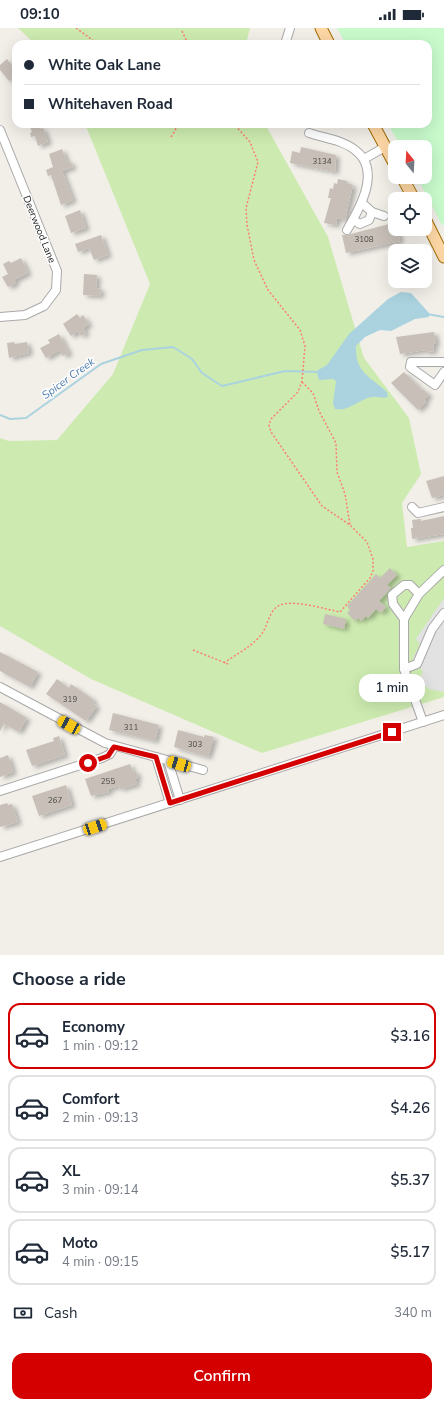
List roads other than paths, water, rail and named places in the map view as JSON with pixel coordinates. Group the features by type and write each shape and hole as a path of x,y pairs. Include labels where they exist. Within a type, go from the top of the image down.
{"main road":[{"path":"321,28 327,40"},
{"path":"375,128 388,152"},
{"path":"432,233 444,257"}],"street":[{"path":"286,40 290,28"},
{"name":"Deerwood Lane","path":"0,130 57,272 56,290 44,306 25,316 0,317"},
{"path":"309,133 342,143 355,149 364,159 368,170 362,203 347,230"},
{"path":"364,159 385,147"},
{"path":"362,203 372,212 384,216"},
{"path":"353,220 360,224 369,220 372,212"},
{"path":"444,362 411,362 410,367 435,385 444,372"},
{"path":"412,507 418,513 444,507"},
{"path":"423,722 404,669 404,619 419,594 444,570"},
{"path":"404,619 392,604 392,595 404,585 410,585 419,594"},
{"path":"404,669 417,664 432,628 444,612"},
{"path":"0,687 96,740 114,747 203,770"},
{"path":"0,858 444,715"},
{"path":"0,791 102,758 110,754 114,747"},
{"path":"156,757 170,803"},
{"path":"168,761 180,800"}],"water":[{"path":"401,292 411,293 429,313 429,317 415,319 391,331 380,330 365,337 356,346 356,355 361,368 369,378 387,392 388,397 367,398 345,409 335,409 333,403 336,381 333,379 319,380 317,373 318,370 327,365 349,334 388,299"}],"waterway":[{"name":"Spicer Creek","path":"427,314 444,317"},
{"name":"Spicer Creek","path":"0,415 10,419 26,418 101,364 142,350 173,347 192,359 202,373 222,386 285,371 319,372"}]}
